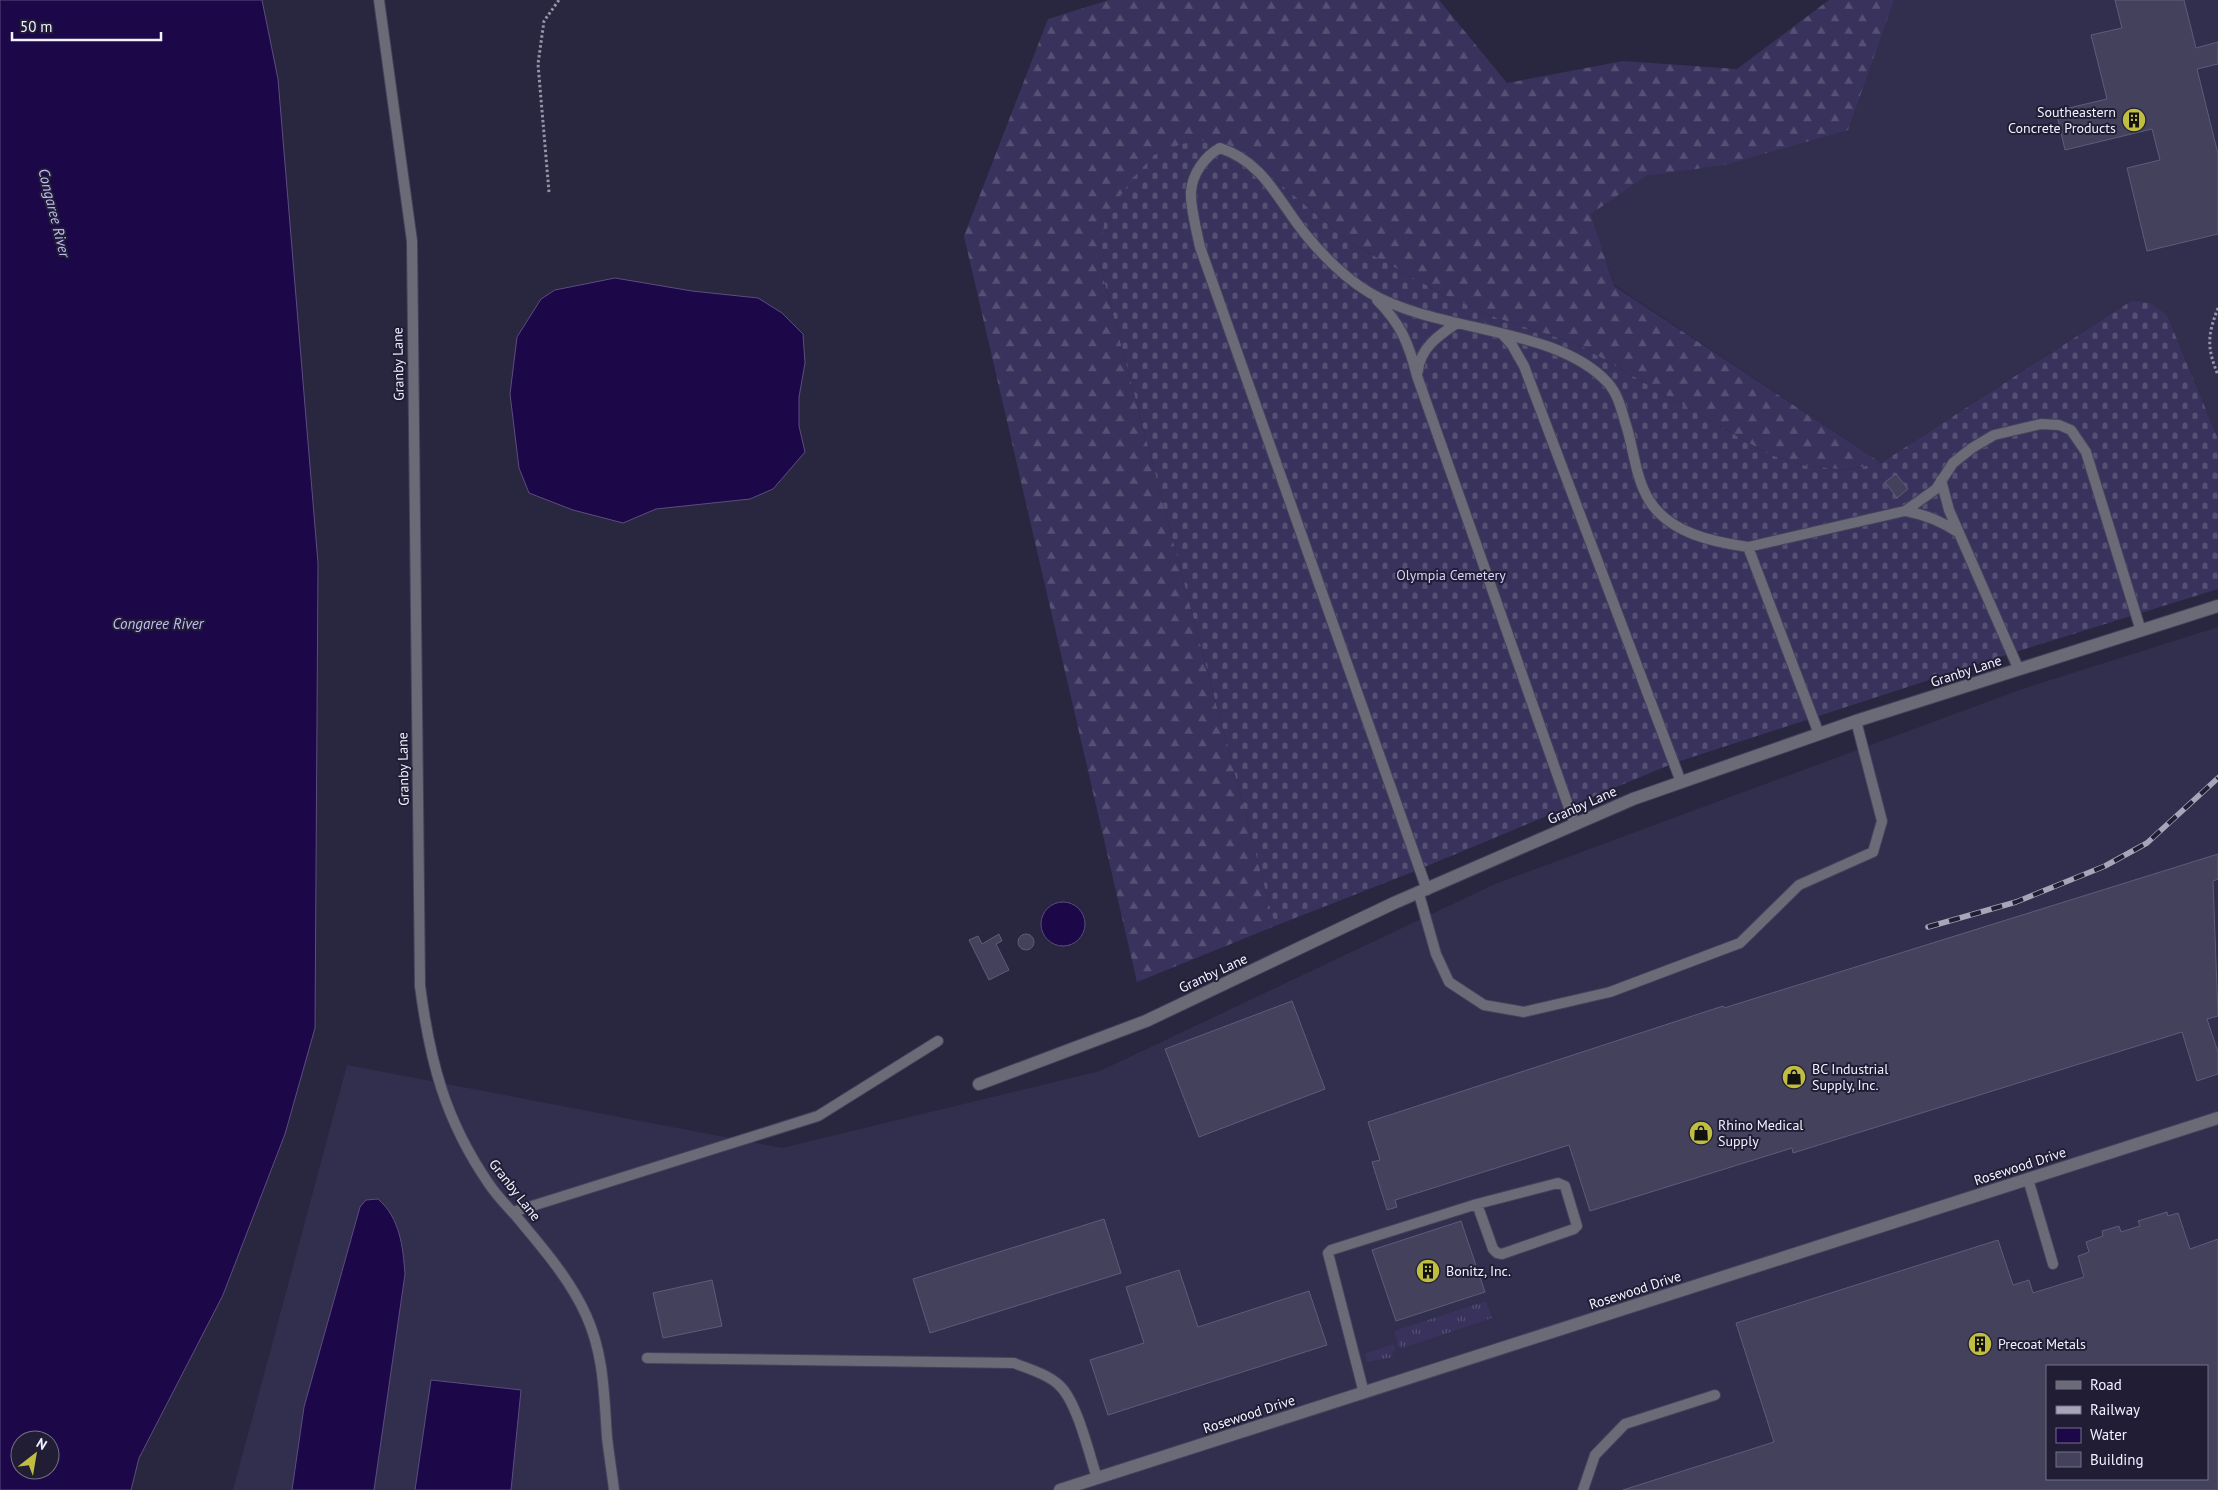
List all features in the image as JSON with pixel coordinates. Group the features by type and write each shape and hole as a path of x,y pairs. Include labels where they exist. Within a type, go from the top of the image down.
{"street":[{"name":"Granby Lane","path":"979,1084 1146,1021 1394,903 1423,892 1632,799 1856,721 2218,606"},
{"name":"Rosewood Drive","path":"1060,1490 2218,1118"}],"lane":[{"name":"Granby Lane","path":"380,0 412,240 420,986 426,1031 437,1076 452,1118 468,1150 490,1185 568,1282 589,1323 598,1348 605,1390 607,1439 614,1490"},
{"path":"1575,825 1403,332 1389,312 1369,292 1328,260 1305,234 1276,191 1255,167 1234,152 1220,148 1210,154 1198,170 1191,192 1200,247 1423,892 1436,954 1449,982 1484,1005 1524,1012 1610,992 1740,943 1798,885 1872,852 1882,821 1856,721"},
{"path":"1369,292 1389,303 1530,342 1572,356 1594,370 1609,384 1619,401 1637,471 1646,492 1660,516 1689,533 1722,544 1748,547 1906,511 1925,514 1944,522 1960,534"},
{"path":"1417,376 1419,360 1428,346 1457,323"},
{"path":"1502,334 1521,361 1682,782"},
{"path":"1521,361 1530,342"},
{"path":"1906,511 1936,489 1953,463 1972,448 1994,435 2041,424 2059,425 2071,430 2086,452 2141,631"},
{"path":"1941,480 1949,510 2019,670"},
{"path":"1748,547 1819,734"},
{"path":"512,1212 818,1116 938,1042"},
{"path":"2028,1179 2052,1264"},
{"path":"1364,1392 1328,1253 1331,1250 1477,1204 1562,1183 1565,1186 1576,1226 1574,1229 1502,1254 1497,1253 1493,1249 1477,1204"},
{"path":"647,1358 1014,1363 1042,1374 1058,1384 1069,1396 1097,1478"},
{"path":"1583,1490 1595,1455 1625,1424 1715,1395"}],"path":[{"path":"549,192 538,64 544,21 559,0"},
{"path":"2218,308 2209,330 2209,354 2218,376"}],"shaded area":[{"path":"1893,0 2218,0 2218,439 2167,315 2131,301 1881,463 1614,285 1591,214 1645,176 1725,165"},
{"path":"2218,627 2218,1490 233,1490 347,1065 782,1148 1100,1071 1495,884 2022,689"}],"green space":[{"path":"1109,0 1439,0 1507,83 1623,61 1737,69 1829,0 1894,0 1848,130 1725,165 1646,176 1591,214 1614,286 1881,463 1846,470 1802,465 1768,454 1577,344 1497,318 1444,295 1349,242 1242,152 1099,261 1275,926 1137,982 964,236 1048,19"},
{"name":"Olympia Cemetery","path":"1200,140 1224,144 1242,152 1349,242 1444,295 1497,318 1577,344 1768,454 1802,465 1846,470 1881,463 2131,301 2150,303 2167,315 2218,439 2218,589 2009,654 1674,763 1415,871 1275,926 1099,261 1105,217 1134,177 1154,155 1182,144"},
{"path":"1486,1301 1492,1318 1400,1349 1394,1331"},
{"path":"1393,1344 1396,1351 1392,1352 1393,1357 1367,1362 1365,1354"}],"water":[{"name":"Congaree River","path":"0,0 262,0 278,79 318,563 315,1028 285,1134 223,1295 139,1458 131,1490 0,1490"},
{"path":"615,278 692,291 758,298 782,313 803,334 805,363 799,397 799,426 805,452 773,489 750,499 656,509 623,523 573,510 529,493 519,468 510,394 517,337 541,299 555,290"},
{"path":"1059,902 1067,902 1079,908 1085,924 1079,940 1067,946 1059,946 1047,940 1041,928 1041,920 1047,908"},
{"path":"378,1199 396,1224 403,1254 405,1274 374,1490 292,1490 304,1407 360,1207 366,1200"},
{"path":"431,1380 521,1390 511,1490 415,1490"}],"building":[{"name":"Southeastern Concrete Products","path":"2115,0 2184,0 2196,48 2218,42 2218,64 2197,69 2218,154 2218,234 2147,251 2127,168 2160,160 2152,129 2065,150 2056,111 2107,99 2091,35 2122,28"},
{"path":"1896,474 1908,489 1897,498 1885,482"},
{"path":"2218,854 2218,879 2213,881 2218,1016 2207,1019 2218,1052 2218,1074 2197,1081 2182,1032 1793,1153 1792,1148 1590,1211 1569,1145 1395,1200 1397,1207 1387,1210 1372,1162 1380,1160 1368,1122 1723,1006 1724,1008"},
{"path":"999,934 1002,941 996,944 1009,970 989,980 969,940 978,936 982,944"},
{"path":"1026,934 1032,936 1034,942 1032,948 1026,950 1020,948 1018,942 1020,936"},
{"path":"1292,1001 1325,1089 1199,1137 1165,1049"},
{"name":"Precoat Metals","path":"2167,1212 2168,1216 2178,1213 2190,1249 2218,1239 2218,1490 1623,1490 1774,1442 1736,1323 1998,1240 2013,1285 2029,1280 2033,1293 2084,1277 2078,1256 2089,1252 2086,1242 2103,1236 2102,1231 2119,1226 2121,1232 2140,1226 2138,1221"},
{"path":"1104,1219 1121,1273 930,1333 913,1279"},
{"name":"Bonitz, Inc.","path":"1461,1221 1485,1292 1396,1321 1372,1250"},
{"path":"1179,1270 1198,1327 1309,1291 1327,1345 1108,1415 1090,1360 1144,1343 1126,1287"},
{"path":"712,1280 722,1326 663,1338 653,1293"}],"railway":[{"path":"1928,927 2016,902 2105,866 2147,843 2218,778"}],"place":[{"name":"Southeastern Concrete Products","path":"2134,120"},
{"name":"BC Industrial Supply, Inc.","path":"1794,1077"},
{"name":"Rhino Medical Supply","path":"1701,1133"},
{"name":"Bonitz, Inc.","path":"1428,1271"},
{"name":"Precoat Metals","path":"1980,1344"}]}
